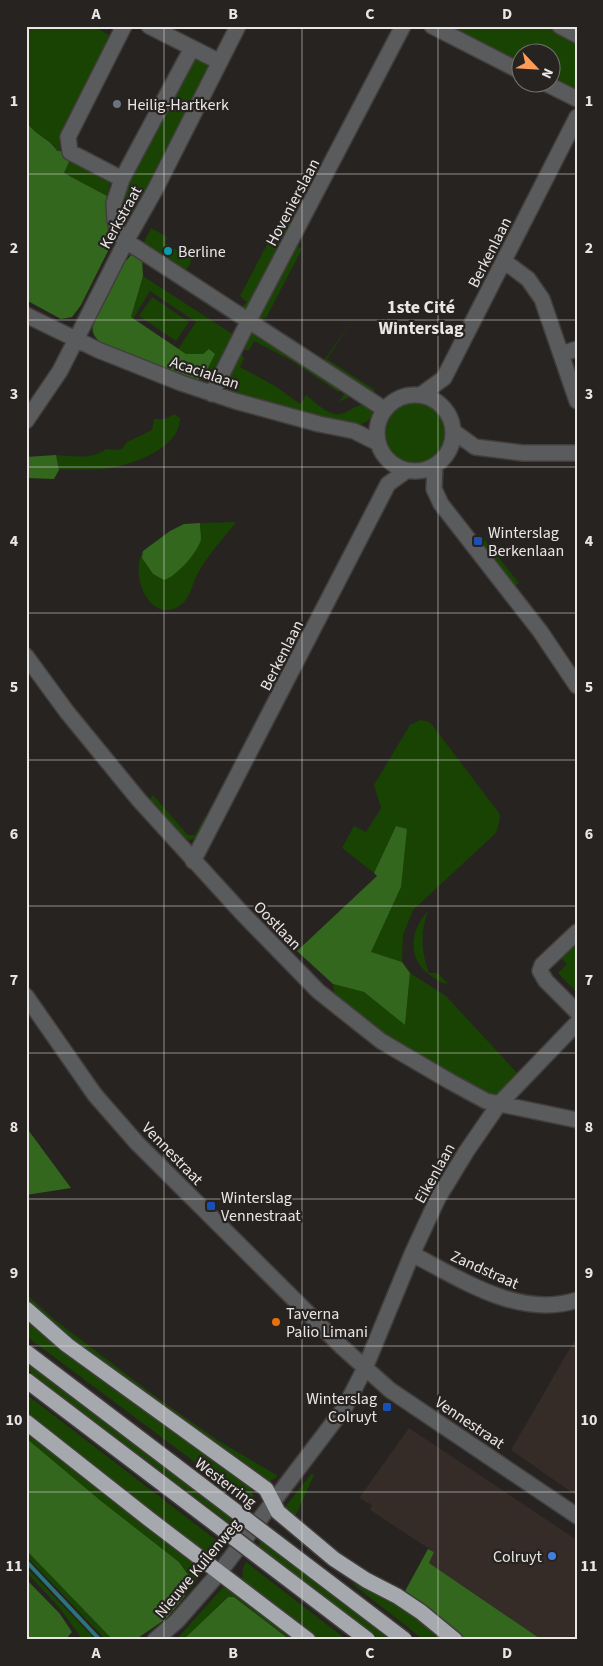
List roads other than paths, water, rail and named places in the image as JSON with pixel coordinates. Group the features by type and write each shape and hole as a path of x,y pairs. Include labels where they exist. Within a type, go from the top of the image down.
{"highway":[{"path":"26,1309 67,1345 266,1489 278,1512 334,1559 421,1612 455,1640"},
{"name":"Westerring","path":"26,1352 405,1640"},
{"path":"26,1380 368,1640"},
{"path":"26,1422 308,1640"}],"street":[{"path":"122,179 70,152 68,138 124,26"},
{"path":"149,26 220,62"},
{"name":"Kerkstraat","path":"26,421 60,371 238,26"},
{"name":"Hovenierslaan","path":"212,394 403,26"},
{"path":"432,26 510,67"},
{"path":"560,26 577,35"},
{"path":"192,48 122,179 114,204 118,233 126,241 248,322 381,416"},
{"path":"560,91 577,100"},
{"name":"Berkenlaan","path":"422,394 444,378 577,117"},
{"path":"504,261 528,278 542,298 577,401"},
{"name":"Acacialaan","path":"26,315 75,340 212,394 319,424 354,431 378,443"},
{"path":"562,354 577,349"},
{"path":"443,406 444,378"},
{"path":"354,431 381,416 401,398 422,394 434,398 443,406 451,419 453,442 448,452 435,466 411,471"},
{"path":"381,416 377,432 378,443 389,461 388,484"},
{"path":"453,431 475,447"},
{"path":"448,452 475,447 523,453 577,453"},
{"path":"389,461 411,471 434,489 441,504 540,631 577,686"},
{"path":"434,489 435,466"},
{"name":"Berkenlaan","path":"193,860 388,484 411,471"},
{"name":"Oostlaan","path":"26,656 67,712 139,800 193,860 318,991 381,1041 486,1101 577,1120"},
{"path":"577,932 542,964 540,971 546,981 577,1012"},
{"name":"Vennestraat","path":"26,996 95,1095 137,1143 365,1368 390,1390 577,1516"},
{"name":"Eikenlaan","path":"365,1368 412,1254 466,1152 499,1104 577,1024"},
{"name":"Zandstraat","path":"412,1254 505,1299 520,1303 552,1305 577,1300"},
{"name":"Nieuwe Kuilenweg","path":"155,1640 177,1621 219,1573 345,1406 365,1368"}],"waterway":[{"path":"26,1561 100,1640"}],"place":[{"name":"Heilig-Hartkerk","path":"117,104"},
{"name":"Berline","path":"168,251"},
{"name":"Winterslag Berkenlaan","path":"478,541"},
{"name":"Winterslag Vennestraat","path":"211,1206"},
{"name":"Taverna Palio Limani","path":"276,1322"},
{"name":"Winterslag Colruyt","path":"387,1407"},
{"name":"Colruyt","path":"552,1556"}],"district":[{"name":"1ste Cité Winterslag","path":"421,317"}]}
